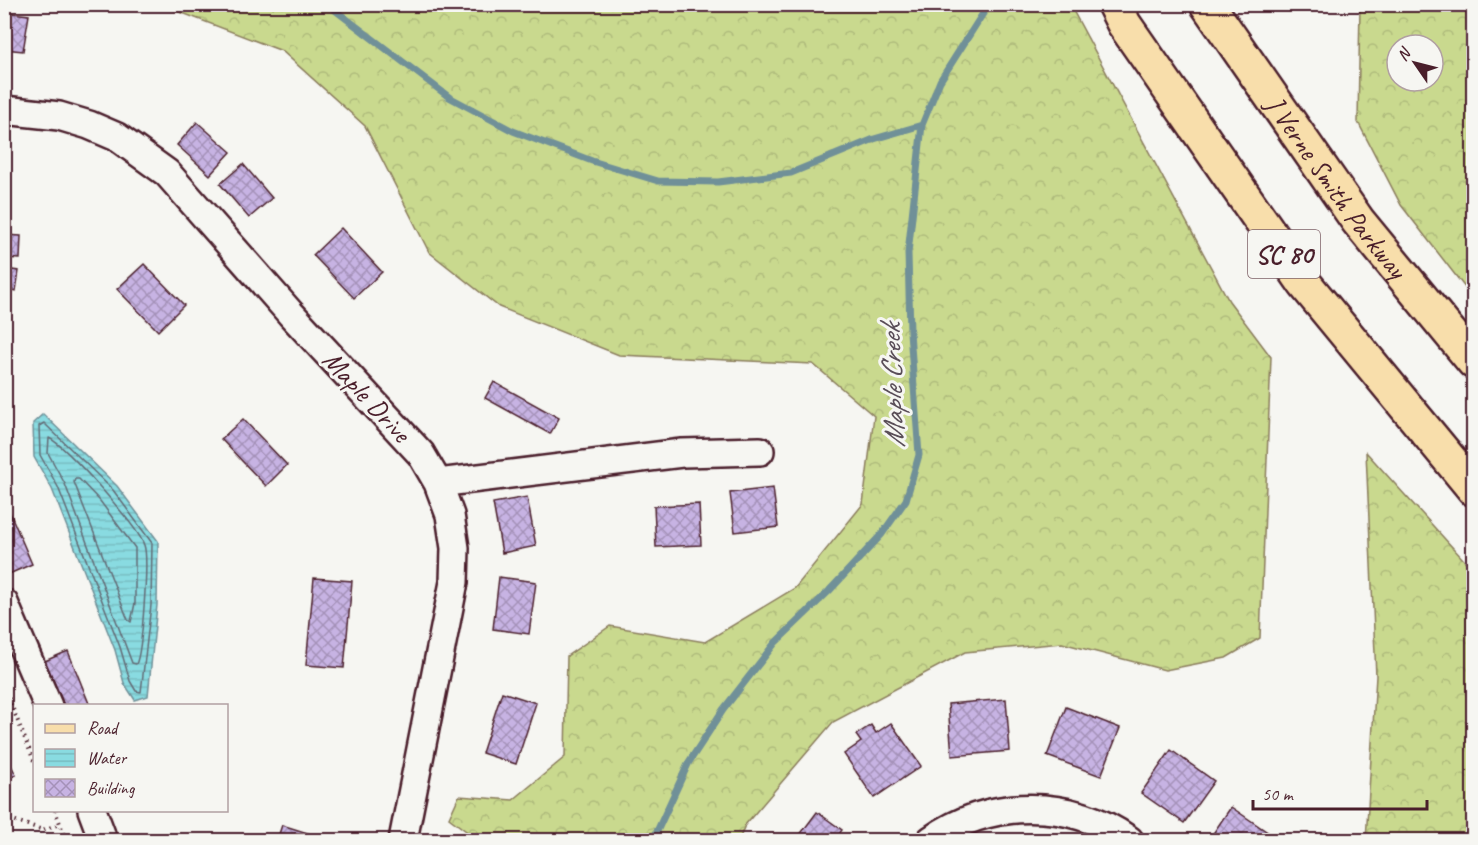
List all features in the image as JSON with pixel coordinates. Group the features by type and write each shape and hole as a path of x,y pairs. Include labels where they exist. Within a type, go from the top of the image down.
{"main road":[{"name":"SC 80","path":"1114,4 1124,24 1305,284 1473,489"},
{"name":"J Verne Smith Parkway","path":"1207,4 1358,221 1473,362"}],"street":[{"name":"Maple Drive","path":"4,110 59,116 89,125 117,137 167,172 291,314 421,454 438,483 450,515 455,548 454,582 403,840"},
{"path":"438,483 682,453 760,451"},
{"path":"4,603 48,704"},
{"path":"931,840 970,819 999,811 1028,808 1058,810 1087,817 1129,840"},
{"path":"93,812 102,834 101,840"}],"path":[{"path":"4,687 33,759"},
{"path":"56,812 66,840"},
{"path":"4,817 43,831 60,824"}],"green space":[{"path":"152,5 1070,5 1229,301 1271,357 1260,638 1226,658 1165,670 1062,643 965,652 833,722 745,825 739,840 478,840 449,818 459,796 513,800 565,757 567,656 610,626 705,642 795,588 863,504 874,416 813,364 619,355 499,307 429,252 365,126 282,51 172,9"},
{"path":"1360,5 1473,5 1473,298 1401,205 1358,122"},
{"path":"1366,452 1473,570 1473,840 1366,840 1376,676"}],"water":[{"path":"43,414 117,486 158,541 157,605 148,696 135,700 124,683 115,650 52,489 34,457 33,423"}],"building":[{"path":"4,12 29,15 23,51 4,49"},
{"path":"197,122 231,152 210,175 177,145"},
{"path":"243,164 272,198 249,218 220,184"},
{"path":"341,228 382,272 354,298 313,255"},
{"path":"4,235 21,236 20,259 4,258"},
{"path":"144,264 184,305 158,331 117,289"},
{"path":"4,269 19,271 16,291 4,289"},
{"path":"494,382 559,418 550,434 485,398"},
{"path":"243,419 287,465 266,486 221,439"},
{"path":"773,488 778,527 735,532 730,493"},
{"path":"527,497 536,546 502,553 493,503"},
{"path":"4,499 32,564 9,574 4,564"},
{"path":"699,504 701,545 656,547 654,506"},
{"path":"499,577 536,582 529,634 493,629"},
{"path":"314,578 352,581 344,668 306,665"},
{"path":"68,651 89,704 63,704 45,661"},
{"path":"502,692 536,703 516,764 482,753"},
{"path":"1006,699 1010,751 952,756 948,704"},
{"path":"1066,707 1120,728 1101,776 1047,756"},
{"path":"891,723 921,766 874,798 844,754 861,742 856,735 871,725 876,733"},
{"path":"1171,750 1214,781 1184,823 1141,793"},
{"path":"4,751 16,775 4,780"},
{"path":"1231,807 1279,840 1213,840 1210,838"},
{"path":"817,812 842,830 835,840 796,840"},
{"path":"282,825 314,835 313,840 277,840"}],"waterway":[{"path":"327,4 449,97 513,131 592,161 658,181 718,182 791,173 874,139 922,125"},
{"name":"Maple Creek","path":"653,840 689,762 723,710 775,643 829,591 882,534 906,500 919,455 910,332 908,253 922,125 940,81 989,4"}]}
